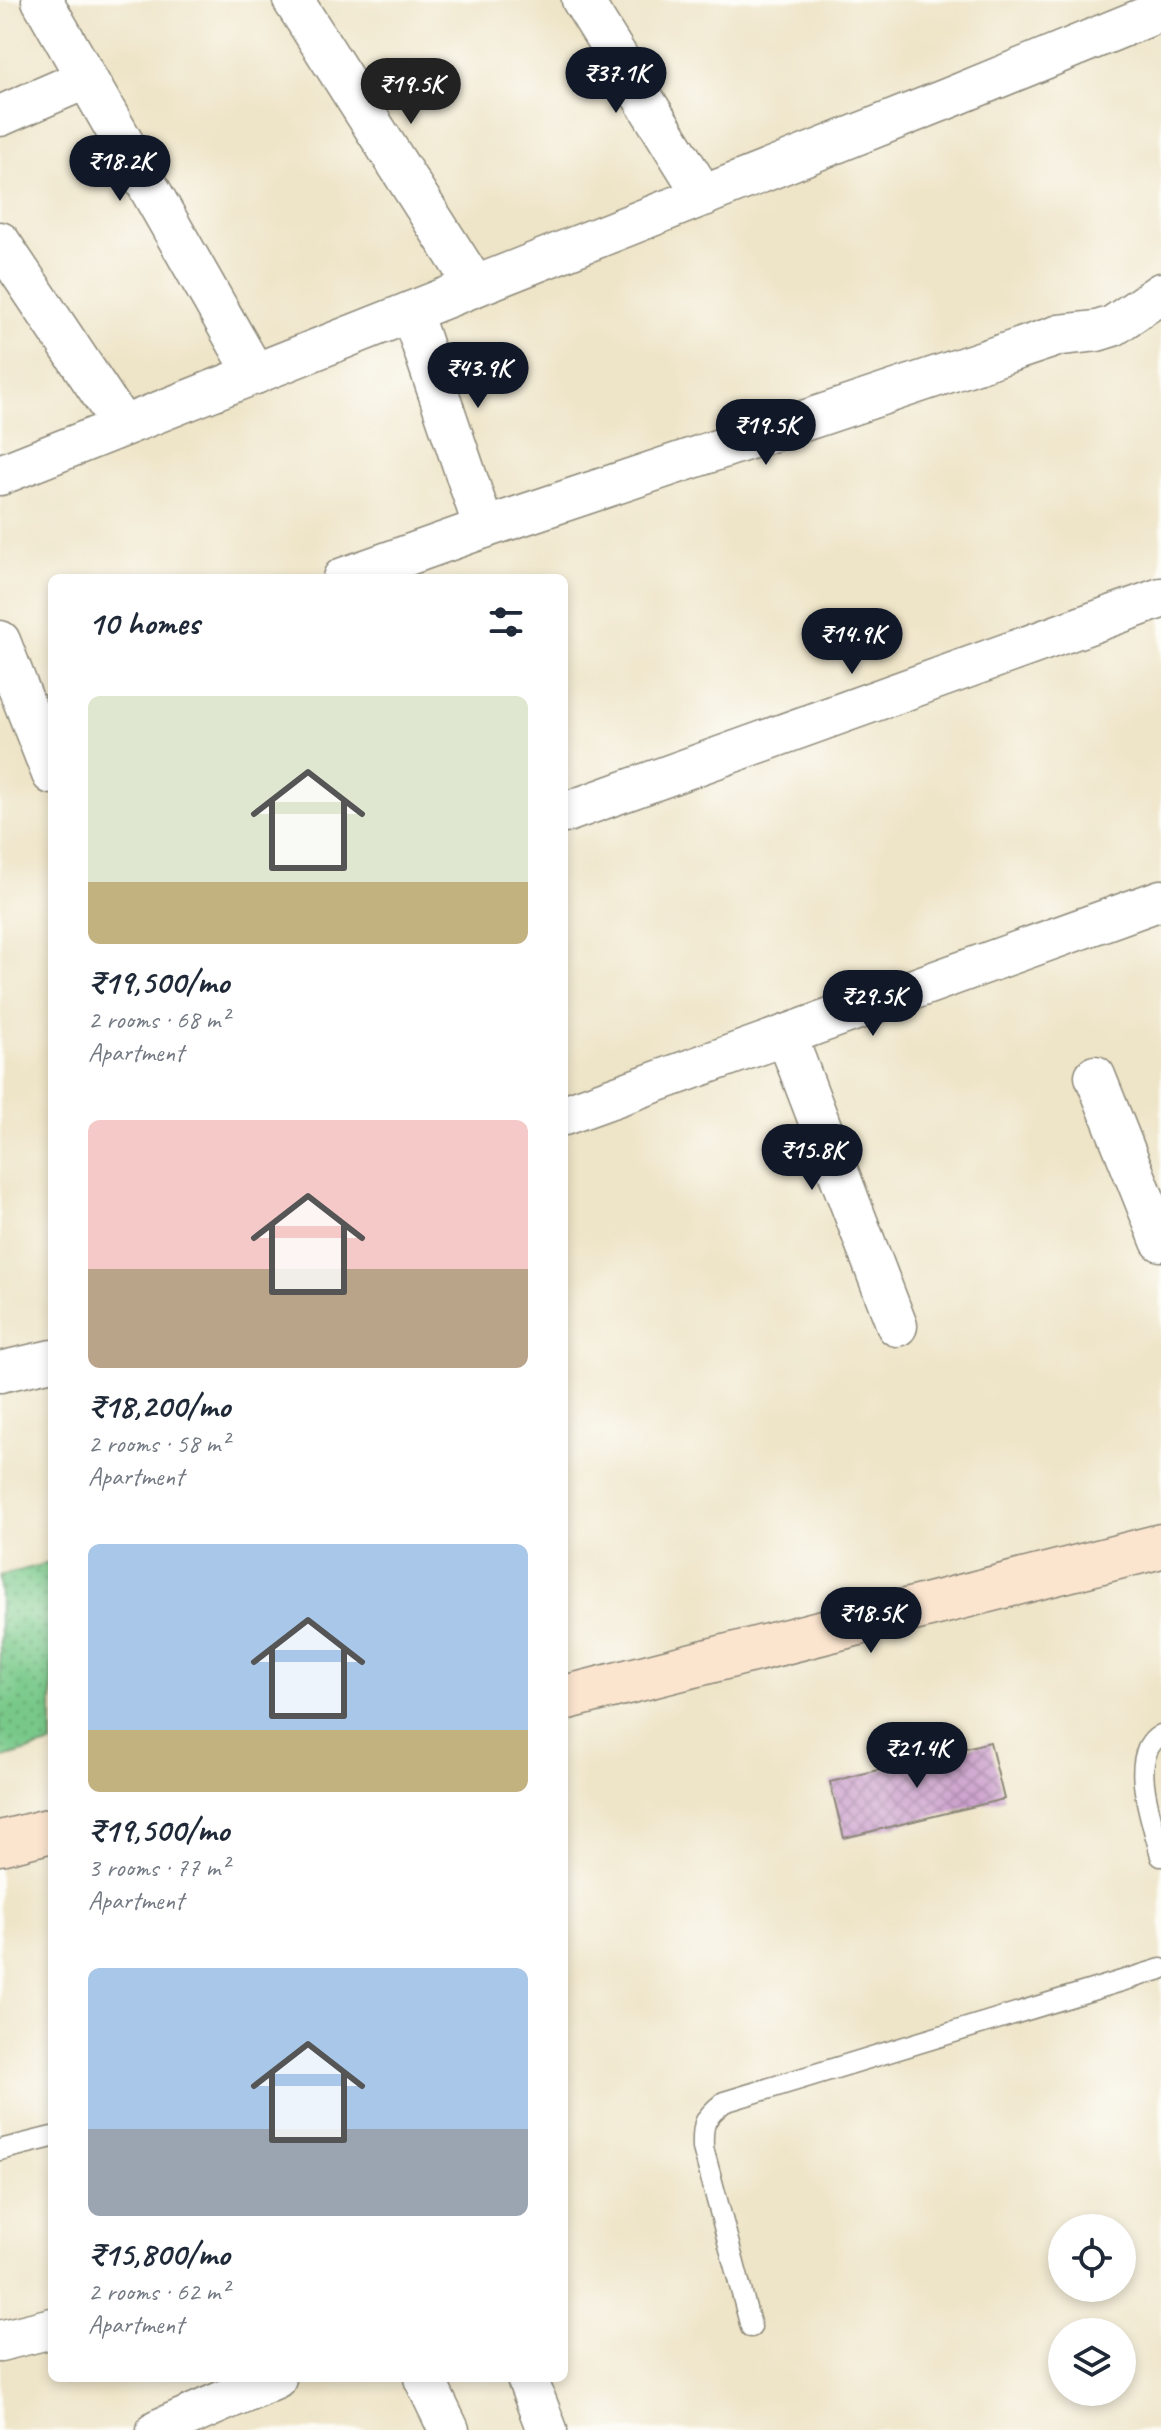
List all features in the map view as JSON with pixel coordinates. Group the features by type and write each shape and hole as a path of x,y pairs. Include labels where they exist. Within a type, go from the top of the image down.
{"main road":[{"path":"568,1697 1161,1546"},
{"path":"0,1843 48,1831"}],"street":[{"path":"42,0 255,374"},
{"path":"293,0 475,286"},
{"path":"582,0 704,196"},
{"path":"0,475 1161,11"},
{"path":"0,116 85,79"},
{"path":"0,242 122,425"},
{"path":"354,574 1060,335 1113,326 1161,293"},
{"path":"411,312 484,528"},
{"path":"568,812 1161,598"},
{"path":"17,674 48,763"},
{"path":"568,1114 1161,900"},
{"path":"786,1035 897,1326"},
{"path":"1095,1076 1161,1241"},
{"path":"0,1372 48,1361"},
{"path":"0,2341 48,2329"},
{"path":"158,2430 267,2382"},
{"path":"426,2382 449,2430"},
{"path":"529,2382 547,2430"}],"lane":[{"path":"1161,1735 1144,1753 1142,1775 1161,1856"},
{"path":"751,2327 703,2148 702,2129 708,2115 724,2102 1161,1969"},
{"path":"0,2150 48,2138"}],"green space":[{"path":"48,1563 48,1745 0,1759 0,1576"}],"building":[{"path":"990,1742 1004,1799 844,1838 830,1782"}]}
